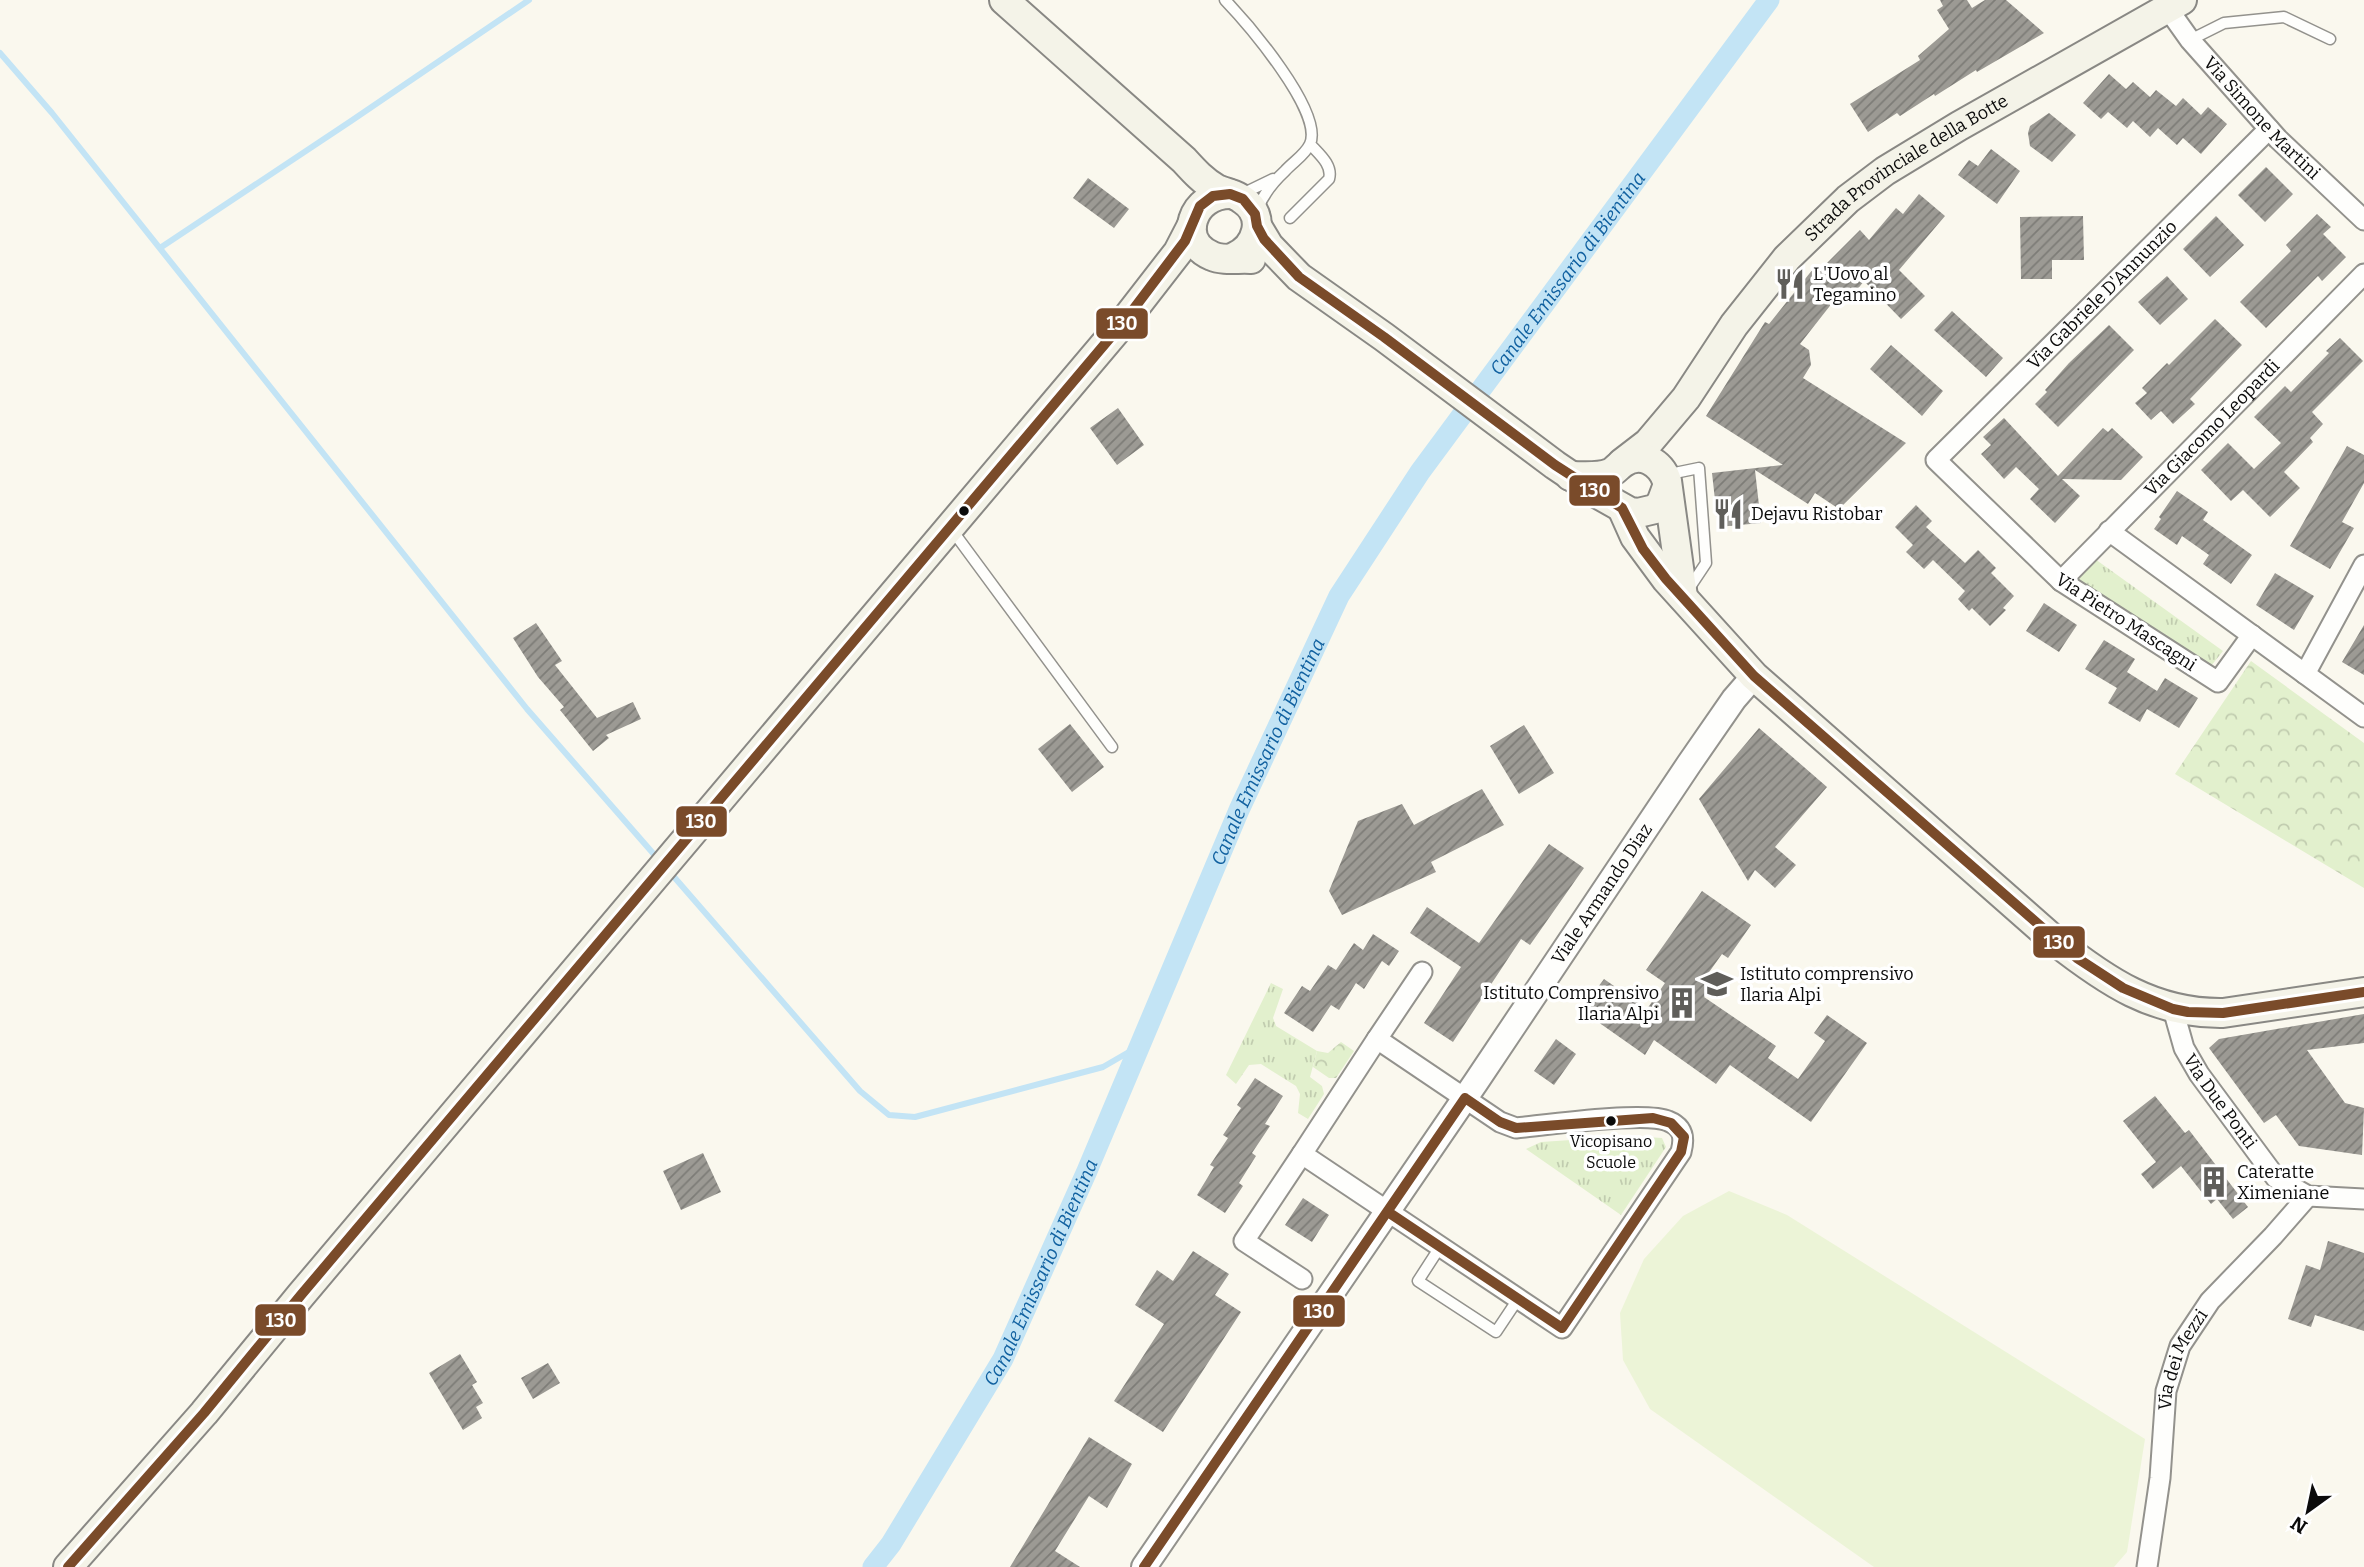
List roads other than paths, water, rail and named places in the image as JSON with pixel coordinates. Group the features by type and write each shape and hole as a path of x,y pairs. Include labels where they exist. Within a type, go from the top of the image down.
{"main road":[{"path":"1003,0 1201,178 1250,206 1269,246 1299,276 1563,470 1598,494 1638,513 1655,509 1661,503 1666,481"},
{"name":"Strada Provinciale della Botte","path":"1619,466 1647,443 1686,398 1754,298 1800,243 1848,199 1885,171 1959,125 2175,5"},
{"path":"1172,151 1189,177 1198,245 1224,257 1265,262 1299,276"},
{"path":"68,1567 204,1413 1126,320 1178,252 1205,200 1213,196 1232,195"},
{"path":"1126,320 1164,286 1249,247 1254,240 1256,221"},
{"name":"Strada Provinciale della Botte","path":"1666,481 1673,431 1686,398"},
{"path":"1563,470 1595,476 1610,473 1636,458 1650,460 1662,469 1683,597"},
{"path":"1619,466 1611,486 1643,550 1754,676 2077,958 2123,988 2173,1009 2223,1013 2364,992"}],"street":[{"name":"Via Simone Martini","path":"2175,5 2190,40 2269,129 2364,220"},
{"name":"Via Gabriele D'Annunzio","path":"1936,460 2269,129"},
{"name":"Via Giacomo Leopardi","path":"2061,581 2364,274"},
{"name":"Via Pietro Mascagni","path":"1936,460 2061,581 2218,682 2252,635"},
{"path":"2109,531 2364,718"},
{"path":"2305,674 2364,565"},
{"name":"Viale Armando Diaz","path":"1144,1567 1388,1212 1689,764 1734,699 1754,676"},
{"path":"1302,1279 1244,1241 1422,972"},
{"name":"Via Due Ponti","path":"2173,1009 2184,1048 2199,1074 2276,1178 2308,1196 2364,1199"},
{"path":"1302,1153 1562,1328 1681,1152 1684,1136 1676,1125 1659,1118 1516,1128 1500,1122 1377,1039"},
{"name":"Via dei Mezzi","path":"2147,1567 2160,1478 2166,1391 2180,1346 2210,1301 2308,1196"}],"lane":[{"path":"1225,0 1250,28 1300,99 1311,120 1310,144 1263,197 1258,206 1256,221"},
{"path":"2190,40 2224,23 2284,17 2330,39"},
{"path":"1290,218 1331,174 1329,166 1310,144"},
{"path":"1232,195 1269,182 1285,171"},
{"path":"1666,481 1699,468 1706,563 1683,597"},
{"path":"950,527 1112,747"},
{"path":"1440,1247 1418,1280 1496,1332 1518,1299"}],"waterway":[{"path":"160,248 529,0"},
{"name":"Canale Emissario di Bientina","path":"873,1567 891,1544 1003,1359 1087,1171 1239,810 1339,596 1420,472 1769,0"},
{"path":"0,53 52,113 527,709 658,859"},
{"path":"668,870 860,1091 889,1115 915,1117 1103,1067 1141,1045"}],"place":[{"name":"L'Uovo al Tegamino","path":"1790,284"},
{"name":"Dejavu Ristobar","path":"1728,514"},
{"name":"Istituto comprensivo Ilaria Alpi","path":"1717,984"},
{"name":"Istituto Comprensivo Ilaria Alpi","path":"1682,1003"},
{"name":"Vicopisano Scuole","path":"1611,1121"},
{"name":"Cateratte Ximeniane","path":"2214,1182"}]}
